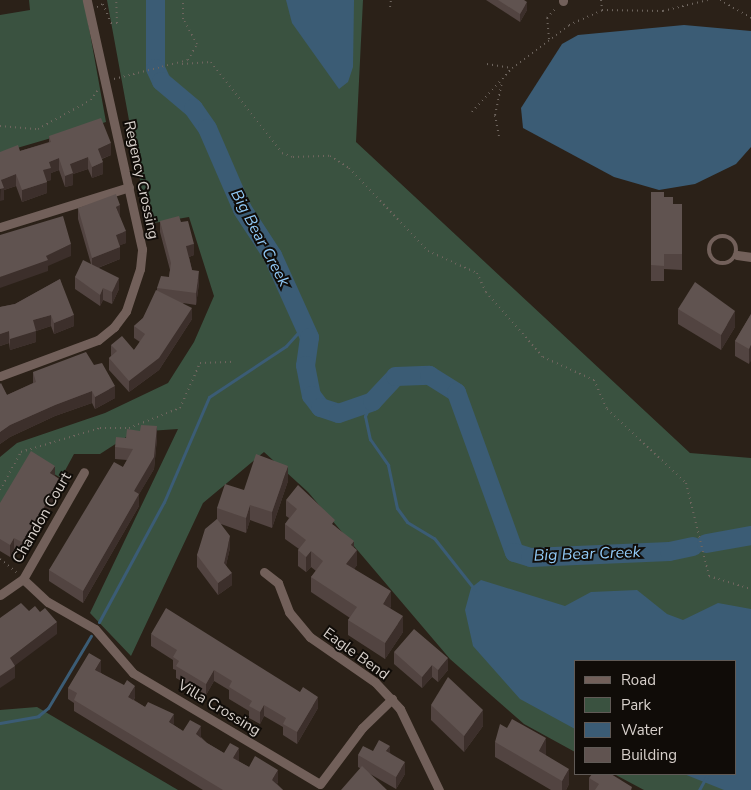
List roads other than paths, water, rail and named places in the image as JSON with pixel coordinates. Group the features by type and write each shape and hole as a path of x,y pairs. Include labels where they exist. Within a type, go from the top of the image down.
{"street":[{"name":"Regency Crossing","path":"0,376 98,340 126,311 142,249 87,0"},
{"path":"0,227 129,187"},
{"path":"737,255 751,257"},
{"name":"Chandon Court","path":"0,595 23,579 84,472"},
{"name":"Eagle Bend","path":"264,572 278,583 289,612 310,637 375,682 392,699 439,790"},
{"name":"Villa Crossing","path":"23,579 48,602 95,629 133,673 320,784 362,728 392,699"}],"lane":[{"path":"718,237 730,238 737,255 727,264 718,263 710,254 710,244 718,237"}],"water":[{"path":"286,0 354,0 353,67 348,82 339,89 292,23"},
{"path":"684,25 751,31 751,147 736,164 695,184 659,190 614,177 523,128 521,108 562,44 578,35"},
{"path":"481,580 565,606 591,592 637,590 667,614 683,620 718,603 751,609 751,790 724,790 686,775 736,775 736,660 574,660 574,728 520,699 473,646 465,610 471,588"}],"waterway":[{"name":"Big Bear Creek","path":"155,0 155,68 161,81 193,108 207,128 242,209 272,255 309,337 305,365 311,395 320,407 338,413 372,401 395,376 429,375 456,392 514,552 530,557 669,551 692,546"},
{"path":"99,622 164,502 209,397 286,346 305,325"},
{"path":"372,401 365,416 370,439 388,465 397,508 407,522 434,538 475,590"},
{"name":"Big Bear Creek","path":"706,543 751,535"},
{"path":"0,723 38,716 48,708 91,636"},
{"path":"699,790 707,775"}]}
